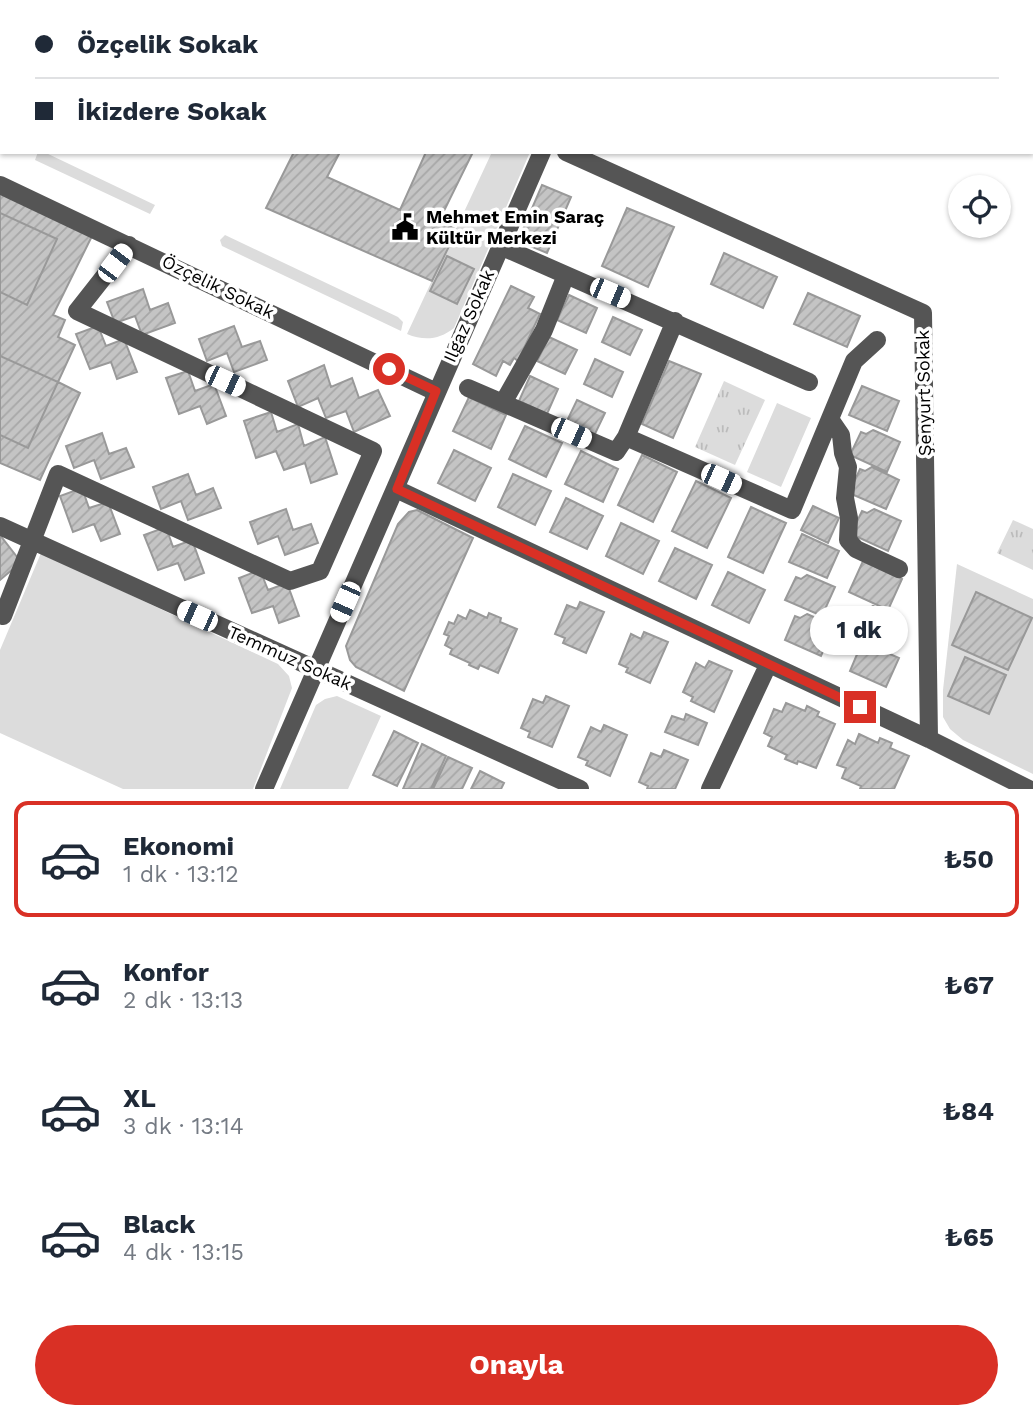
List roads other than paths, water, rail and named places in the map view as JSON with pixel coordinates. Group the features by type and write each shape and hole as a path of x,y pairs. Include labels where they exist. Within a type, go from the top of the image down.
{"street":[{"name":"Ilgaz Sokak","path":"264,789 541,154"},
{"name":"Şenyurt Sokak","path":"570,154 923,313 929,739"},
{"name":"Özçelik Sokak","path":"0,185 436,391"},
{"path":"4,616 58,474 290,582 320,571 373,451 77,311 129,245"},
{"path":"500,246 809,382"},
{"path":"503,403 544,330 566,275"},
{"path":"468,388 615,452 626,437 675,321"},
{"path":"626,437 792,510 854,361 877,340"},
{"path":"830,419 841,435 848,467 845,503 851,546 899,569"},
{"path":"397,489 1030,789"},
{"name":"Temmuz Sokak","path":"0,526 580,789"},
{"path":"710,789 768,665"}],"place":[{"name":"Mehmet Emin Saraç Kültür Merkezi","path":"405,227"}]}
